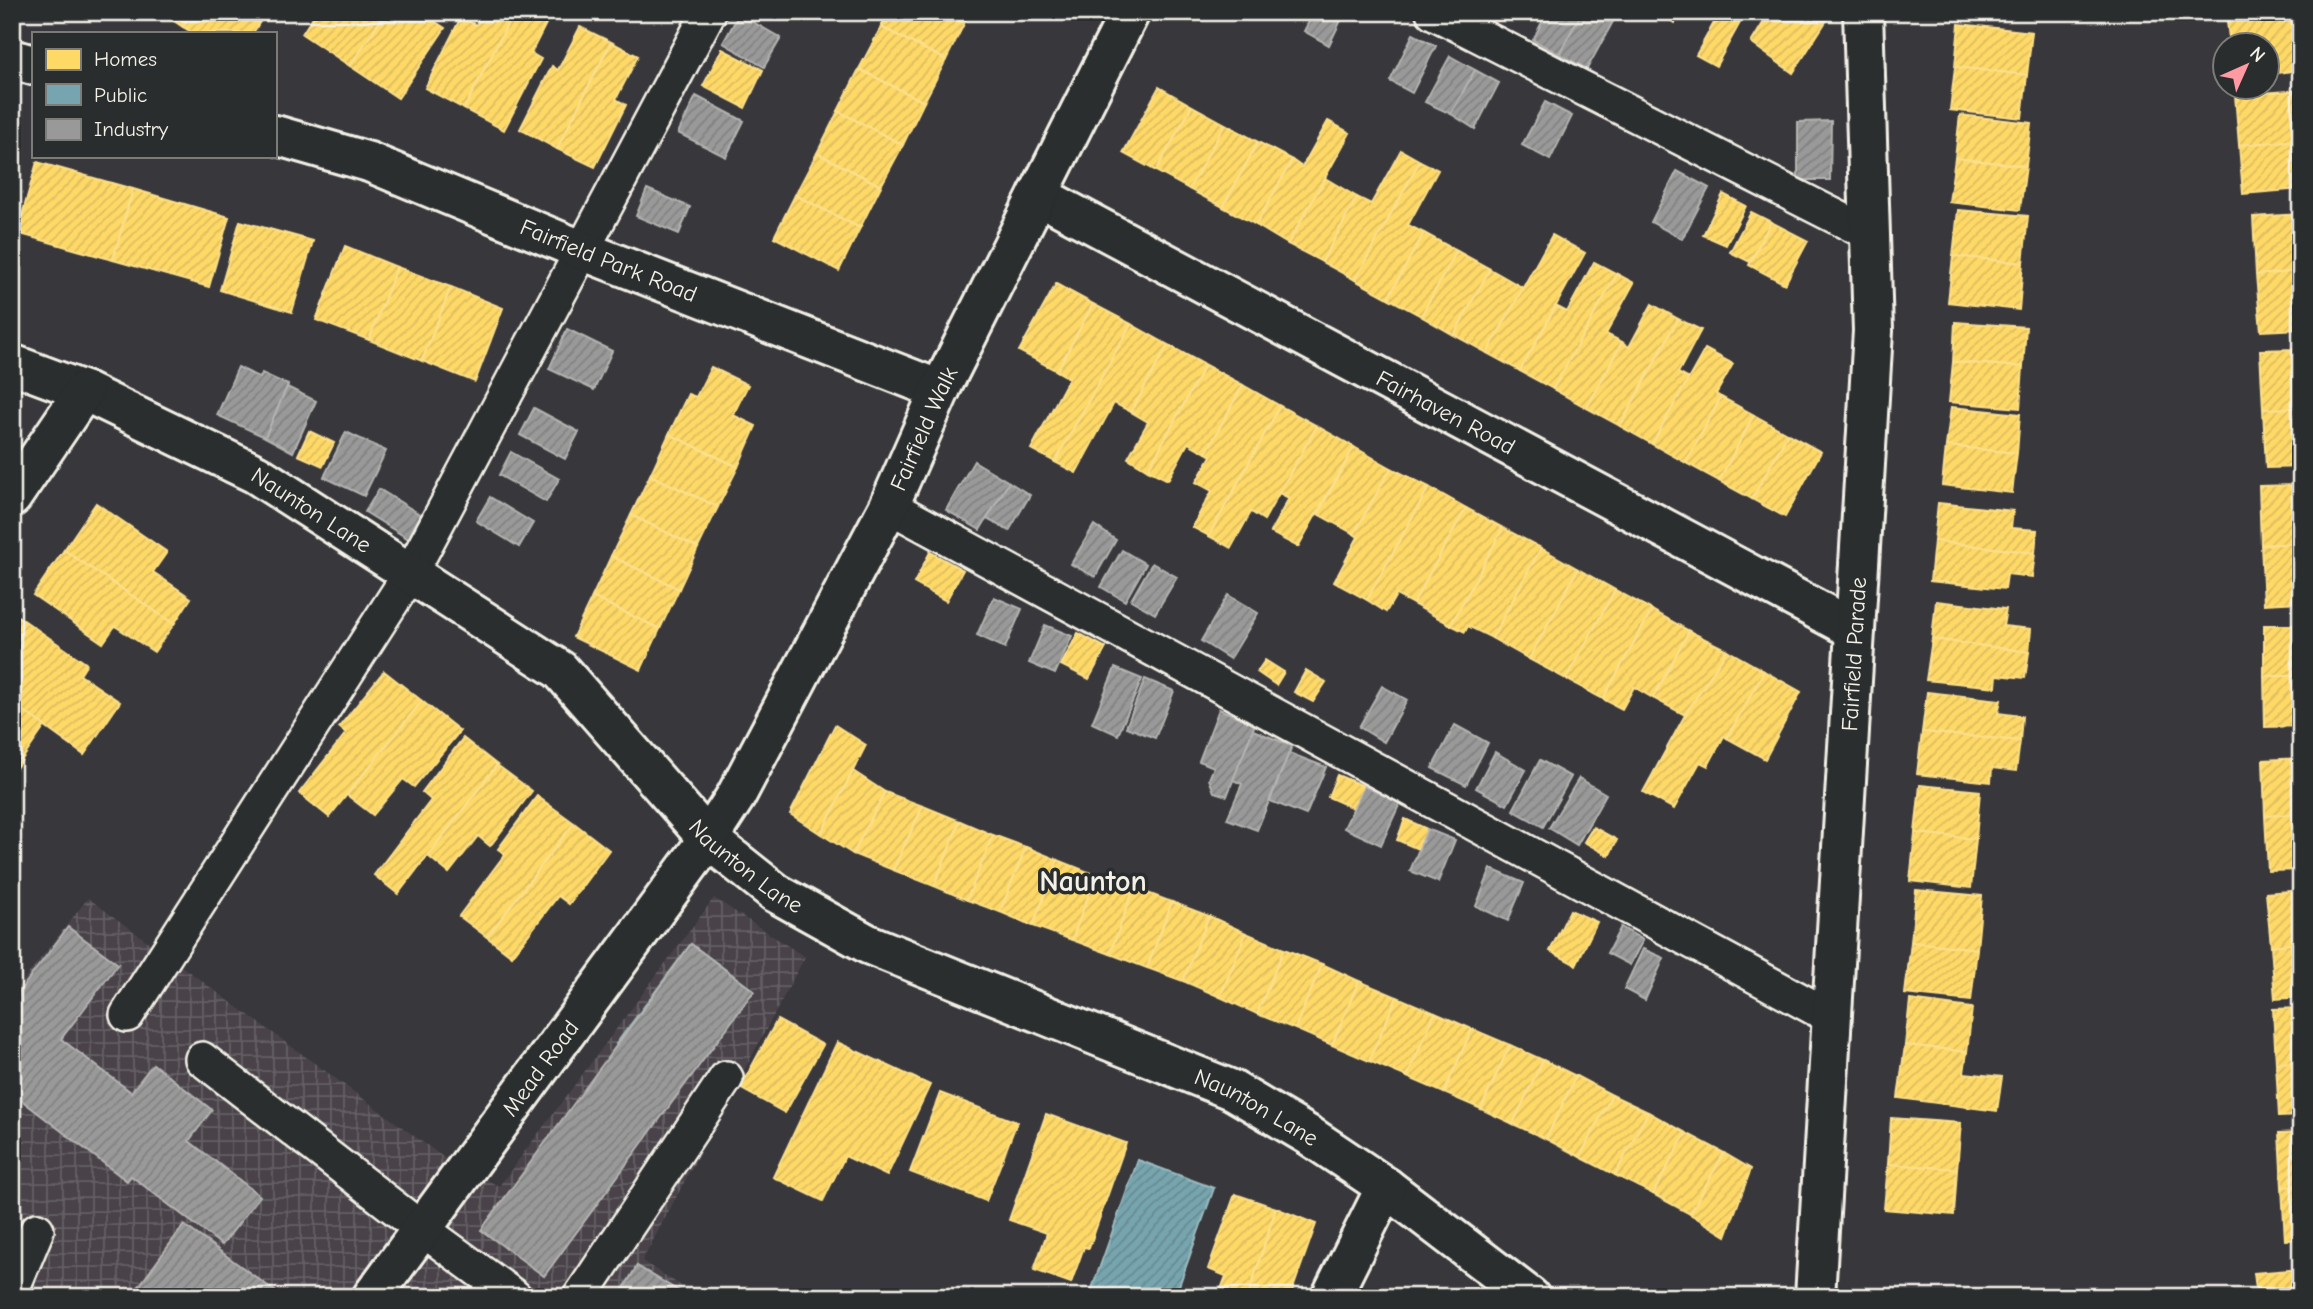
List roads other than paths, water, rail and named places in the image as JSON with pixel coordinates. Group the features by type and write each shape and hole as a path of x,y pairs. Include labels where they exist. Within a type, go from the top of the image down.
{"street":[{"name":"Fairfield Walk","path":"708,839 736,796 889,506 940,390 1130,12"},
{"name":"Fairfield Parade","path":"1815,1297 1873,331 1863,12"},
{"path":"12,59 32,65"},
{"name":"Fairfield Park Road","path":"276,135 369,162 581,250 940,390"},
{"name":"Fairhaven Road","path":"1038,195 1854,630"},
{"name":"Naunton Lane","path":"12,364 84,391 256,474 560,670 708,839 776,893 868,944 1232,1090 1310,1136 1386,1187 1530,1297"},
{"path":"12,497 84,391"},
{"name":"Mead Road","path":"372,1297 708,839"},
{"path":"1331,1297 1386,1187"}],"lane":[{"path":"127,1015 410,574 709,12"},
{"path":"1433,12 1870,234"},
{"path":"889,506 1830,1017"},
{"path":"202,1059 515,1297"},
{"path":"580,1297 726,1078"},
{"path":"12,1290 37,1230"}],"district":[{"name":"Naunton","path":"1093,881"}]}
